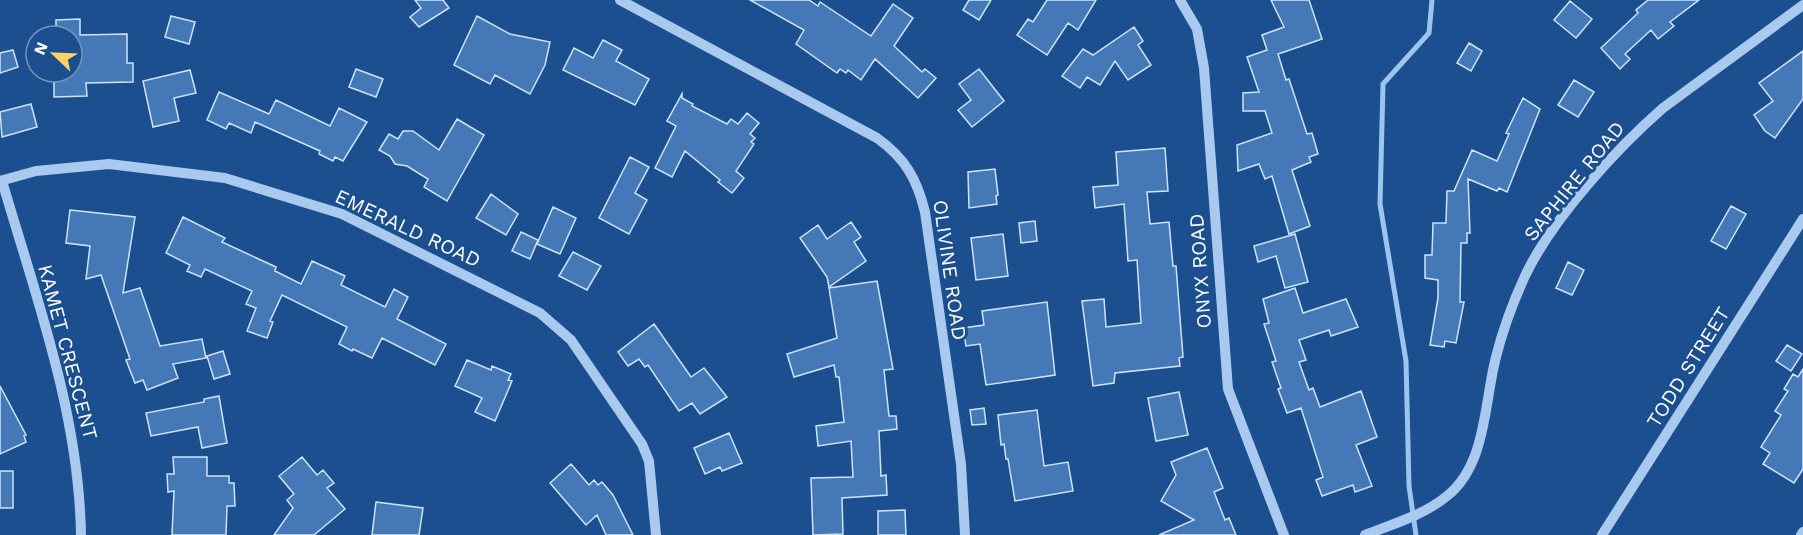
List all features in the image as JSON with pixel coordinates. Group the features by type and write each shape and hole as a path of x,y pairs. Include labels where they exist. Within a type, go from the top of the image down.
{"street":[{"name":"OLIVINE ROAD","path":"620,0 877,138 908,166 919,186 925,212 961,464 965,535"},
{"name":"ONYX ROAD","path":"1180,0 1197,29 1204,68 1228,389 1284,535"},
{"name":"SAPHIRE ROAD","path":"1365,535 1423,511 1448,495 1468,468 1485,418 1495,358 1511,307 1539,249 1580,196 1642,126 1663,108 1803,5"},
{"name":"EMERALD ROAD","path":"1,181 36,171 110,164 225,178 342,214 540,313 570,340 642,444 649,461 656,535"},
{"name":"KAMET CRESCENT","path":"1,181 73,434 81,493 81,535"},
{"name":"TODD STREET","path":"1602,535 1803,219"}],"building":[{"path":"415,0 443,0 449,8 419,27 410,17 421,8"},
{"path":"750,0 809,0 818,6 820,2 871,36 893,4 913,18 894,46 922,72 925,69 936,78 918,98 875,59 861,80 848,70 846,73 840,69 837,73 796,44 804,30"},
{"path":"969,0 991,0 979,20 963,10"},
{"path":"1047,0 1096,0 1078,30 1068,23 1047,55 1017,35 1028,19 1033,22"},
{"path":"1271,0 1309,0 1322,39 1278,54 1286,80 1289,79 1307,134 1312,133 1318,154 1309,157 1311,162 1292,170 1310,226 1289,234 1272,176 1265,179 1259,164 1238,171 1237,145 1272,133 1265,111 1243,111 1243,93 1259,92 1247,57 1267,50 1262,35 1284,27"},
{"path":"1648,0 1699,0 1670,22 1674,26 1658,39 1651,30 1625,54 1630,59 1620,69 1601,48 1638,13 1636,10"},
{"path":"1570,1 1592,19 1576,38 1554,20"},
{"path":"171,16 195,22 189,44 165,37"},
{"path":"477,16 510,34 550,42 545,65 530,94 495,75 490,84 454,65"},
{"path":"80,19 80,24 56,24 56,20"},
{"path":"1134,27 1143,41 1138,45 1151,65 1128,80 1115,61 1100,85 1087,77 1080,88 1062,76 1083,49 1093,55"},
{"path":"127,34 127,63 133,63 133,82 86,83 87,96 54,97 54,84 84,84 84,35"},
{"path":"603,40 622,50 616,61 649,79 635,105 563,70 574,48 593,58"},
{"path":"1469,43 1482,51 1471,71 1457,63"},
{"path":"13,50 18,67 0,73 0,53"},
{"path":"1803,51 1803,99 1775,138 1765,131 1754,115 1773,101 1759,83"},
{"path":"356,69 383,79 376,97 349,87"},
{"path":"979,69 1004,101 972,127 958,110 971,100 959,84"},
{"path":"190,70 196,93 174,98 179,121 153,127 143,81"},
{"path":"1574,80 1594,92 1578,117 1558,105"},
{"path":"219,92 269,114 276,100 330,126 339,108 367,122 343,161 335,157 333,161 319,154 320,151 255,122 251,133 229,123 226,129 207,120"},
{"path":"682,94 682,98 693,104 692,106 727,124 731,119 738,124 747,113 759,123 750,134 755,138 751,142 754,144 736,171 744,178 732,193 685,151 672,177 655,168 676,126 667,121"},
{"path":"1523,98 1540,109 1507,192 1499,188 1497,191 1468,179 1470,233 1467,233 1467,243 1461,243 1460,302 1464,302 1456,343 1445,341 1444,347 1430,345 1438,298 1438,280 1425,278 1425,255 1432,255 1433,223 1446,223 1447,191 1454,191 1472,150 1497,161 1509,134 1506,133"},
{"path":"31,104 37,127 2,137 0,112"},
{"path":"457,119 484,135 447,201 424,187 428,179 407,166 395,164 390,156 379,150 389,134 398,139 403,131 413,131 439,150"},
{"path":"1165,148 1168,191 1147,192 1150,224 1169,222 1173,266 1176,266 1183,357 1179,358 1180,366 1115,373 1114,383 1093,386 1082,301 1104,299 1106,327 1141,323 1137,260 1128,261 1124,204 1095,208 1093,187 1118,185 1116,152"},
{"path":"630,157 649,167 635,193 647,200 629,234 599,218"},
{"path":"995,169 997,204 969,208 968,172"},
{"path":"491,194 518,214 506,235 476,218"},
{"path":"1731,206 1746,214 1726,249 1711,241"},
{"path":"553,207 576,218 560,254 537,244"},
{"path":"70,210 135,217 123,293 140,288 160,346 202,339 206,358 173,364 178,378 147,390 143,380 135,383 126,360 130,359 101,275 86,279 90,246 66,243"},
{"path":"183,217 225,238 222,242 276,267 275,271 301,284 312,261 345,276 341,285 385,307 394,289 408,297 397,319 446,344 435,365 382,338 372,358 353,349 352,351 339,344 347,327 282,295 270,321 273,322 267,338 247,331 256,308 246,304 252,291 205,269 201,277 187,271 190,265 166,253"},
{"path":"1035,221 1037,241 1021,243 1019,223"},
{"path":"851,222 861,237 854,242 866,261 829,287 827,277 800,238 818,225 827,239"},
{"path":"521,232 538,240 530,259 512,251"},
{"path":"1003,234 1008,276 976,280 971,238"},
{"path":"1295,234 1308,282 1285,288 1276,256 1258,262 1254,246"},
{"path":"573,252 601,266 587,290 559,276"},
{"path":"1568,262 1584,270 1572,295 1556,288"},
{"path":"877,281 893,369 884,370 889,416 896,416 897,429 879,431 881,476 886,475 887,495 842,498 843,534 813,535 811,478 853,477 851,441 818,446 816,426 844,422 839,377 836,377 834,365 794,377 787,354 837,338 829,288"},
{"path":"1295,288 1303,313 1346,299 1358,327 1331,336 1329,330 1299,340 1306,360 1299,362 1309,390 1313,388 1320,407 1361,391 1377,437 1356,445 1372,486 1355,492 1353,485 1322,496 1316,480 1323,477 1301,408 1287,413 1278,389 1281,388 1272,362 1276,361 1264,324 1269,323 1263,299"},
{"path":"1047,302 1055,375 986,385 980,344 966,346 963,328 984,325 982,311"},
{"path":"654,324 691,377 704,368 727,397 700,414 692,403 679,411 648,365 645,367 639,359 628,366 618,352"},
{"path":"1787,345 1802,354 1791,371 1776,361"},
{"path":"223,351 230,374 214,379 207,356"},
{"path":"467,360 491,370 492,366 511,374 508,380 512,381 495,421 475,412 482,398 455,386"},
{"path":"1803,369 1803,469 1794,483 1763,464 1770,453 1761,447 1781,415 1775,411 1788,391 1784,389 1793,374 1798,377"},
{"path":"0,386 26,435 24,436 26,442 0,454"},
{"path":"1179,392 1188,435 1156,441 1148,398"},
{"path":"219,396 227,443 202,448 198,427 151,436 146,413 204,402 204,399"},
{"path":"984,408 986,424 972,425 970,410"},
{"path":"1037,410 1044,466 1068,462 1073,491 1015,501 1008,459 1006,459 1004,444 1001,445 998,415"},
{"path":"729,433 742,463 722,471 720,467 705,474 694,448"},
{"path":"1207,448 1223,488 1214,492 1225,520 1229,518 1236,535 1159,535 1194,520 1161,501 1176,475 1171,462"},
{"path":"173,457 207,457 207,476 229,476 229,483 234,483 235,506 227,506 226,535 172,535 174,491 168,492 167,474 174,474"},
{"path":"302,457 317,475 323,470 334,483 327,488 345,509 314,535 274,535 293,508 287,500 294,494 279,476"},
{"path":"571,464 589,485 594,480 598,485 602,482 613,495 633,535 606,535 597,515 586,525 550,483"},
{"path":"0,471 13,471 13,508 0,508"},
{"path":"376,502 423,508 419,535 372,535"},
{"path":"905,510 906,535 878,535 878,511"}],"waterway":[{"path":"1416,535 1409,486 1406,361 1380,204 1383,84 1429,33 1432,0"}]}
